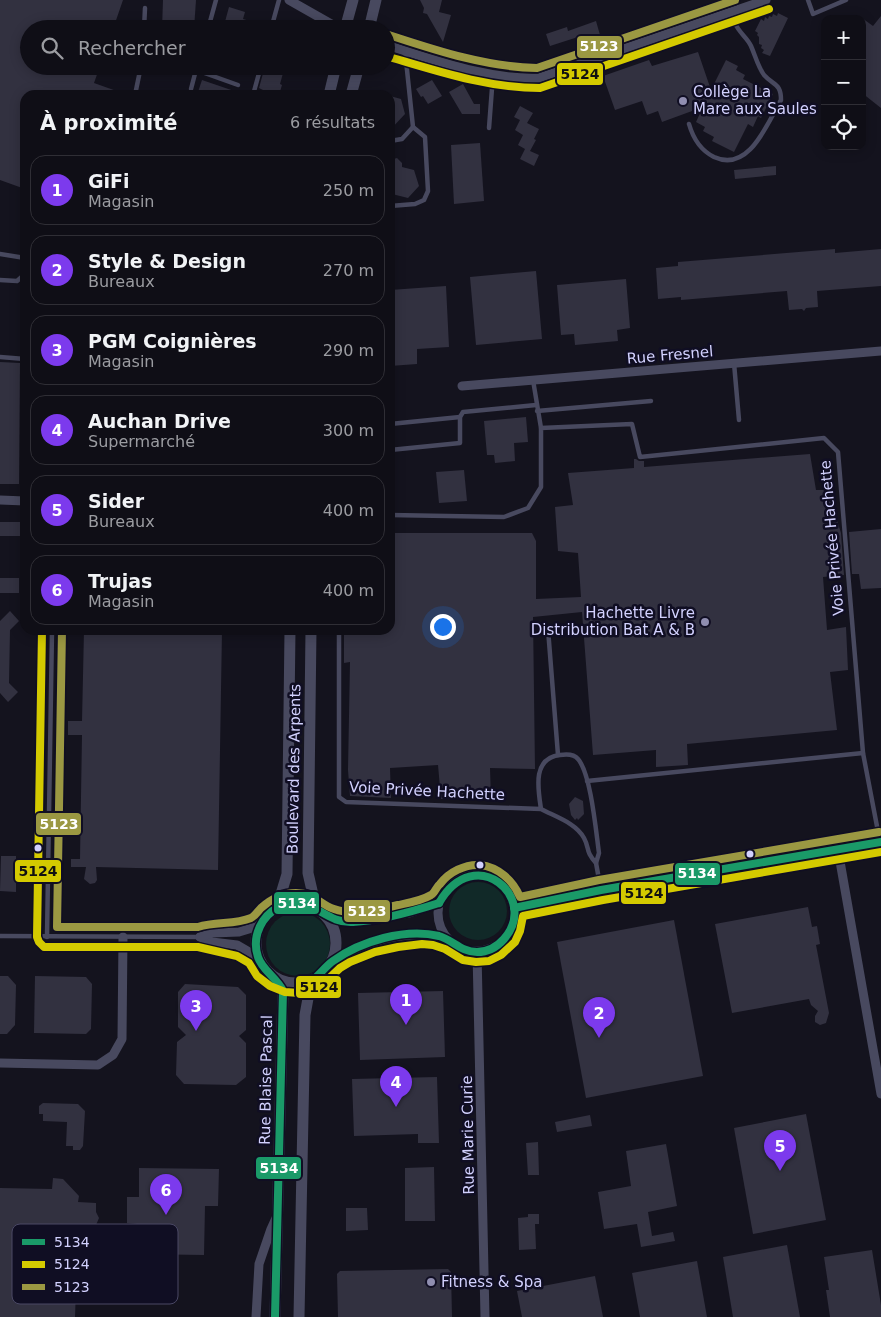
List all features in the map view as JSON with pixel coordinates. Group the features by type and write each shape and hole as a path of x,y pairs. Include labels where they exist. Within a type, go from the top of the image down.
{"street":[{"path":"290,0 324,20"},
{"path":"348,20 353,0"},
{"path":"371,20 376,0"},
{"path":"395,48 493,75 539,78 766,0"},
{"path":"330,90 334,75"},
{"path":"352,90 357,75"},
{"name":"Rue Fresnel","path":"462,386 881,351"},
{"path":"0,500 20,501"},
{"name":"Boulevard des Arpents","path":"277,907 286,874 290,635"},
{"name":"Boulevard des Arpents","path":"311,635 308,874 316,908"},
{"path":"514,908 601,890 881,842"},
{"path":"838,850 881,1094"},
{"path":"479,875 492,878 503,885 510,896 514,908 514,921 509,933 501,943 490,950 477,952 460,948 447,938 441,929 438,916 439,903 445,891 454,882 466,876 479,875"},
{"path":"332,962 336,943 334,931 326,916 316,908 294,903 277,907 267,915 259,926 255,946 262,966 276,978 289,983 303,983 314,979 346,952 379,940 421,934 447,938"},
{"path":"326,916 353,922 409,913 439,903"},
{"path":"200,937 212,933 239,932 259,926"},
{"path":"0,1063 98,1065 113,1055 122,1039 123,937"},
{"path":"200,937 212,942 237,945 258,958"},
{"name":"Rue Marie Curie","path":"477,952 485,1317"},
{"name":"Rue Blaise Pascal","path":"275,1317 283,991 276,978"},
{"path":"299,1317 305,1014 314,979"},
{"name":"Rue Blaise Pascal","path":"256,1317 259,1264 278,1215"}],"lane":[{"path":"210,20 216,0"},
{"path":"273,20 279,0"},
{"path":"808,0 813,14 846,0"},
{"path":"685,28 691,34 701,35 742,20 749,6"},
{"path":"144,20 145,8"},
{"path":"689,124 692,136 708,154 720,160 740,158 752,149 780,100 780,90 764,74 750,44 738,31 735,23"},
{"path":"395,206 415,204 424,200 428,191 425,137 413,127 404,50"},
{"path":"136,90 139,75"},
{"path":"191,90 195,75"},
{"path":"214,75 238,85"},
{"path":"254,90 259,75"},
{"path":"489,128 493,75"},
{"path":"395,140 402,139 413,127"},
{"path":"0,254 20,257"},
{"path":"0,280 17,281 20,278"},
{"path":"2,357 20,359"},
{"path":"734,363 739,420"},
{"path":"395,515 504,517 528,508 541,487 541,428 533,380"},
{"path":"538,411 651,401"},
{"path":"395,450 460,443 460,417 463,412 536,405"},
{"path":"395,424 460,417"},
{"name":"Voie Privée Hachette","path":"541,428 632,424 640,456 824,438 838,452 863,753"},
{"path":"541,809 538,782 540,770 546,760 558,755 548,630"},
{"path":"47,937 52,635"},
{"name":"Voie Privée Hachette","path":"339,635 339,797 346,802 541,809 579,831 586,843 588,855 596,862"},
{"path":"587,782 863,753 881,842"},
{"name":"Voie Privée Hachette","path":"558,755 573,755 578,759 587,782 599,853 596,862 601,890"},
{"path":"0,936 200,937"}],"green space":[{"path":"472,882 484,882 499,890 507,905 507,917 499,932 484,940 472,940 457,932 449,917 449,905 457,890"},
{"path":"292,912 304,912 321,921 328,932 330,944 328,956 321,967 304,976 292,976 280,971 271,962 266,950 266,938 271,926 280,917"}],"building":[{"path":"0,0 123,0 116,20 20,20 20,75 97,75 94,83 114,90 20,90 20,187 0,180"},
{"path":"163,0 196,0 195,20 162,20"},
{"path":"420,0 442,0 439,12 451,15 443,42 427,14 423,13 424,8"},
{"path":"229,7 245,12 243,19 247,20 225,20"},
{"path":"778,13 788,18 770,56 762,53 764,50 761,48 762,45 759,44 758,33 755,31 761,19 764,21 765,17 768,19 773,14 777,16"},
{"path":"881,16 881,108 866,96 866,21 873,26"},
{"path":"596,21 600,35 585,40 584,38 579,40 578,37 550,46 546,34 567,27 568,31"},
{"path":"698,52 711,90 726,60 738,66 736,70 745,75 743,79 773,94 761,118 758,116 753,127 748,124 734,152 712,141 714,137 703,131 705,127 696,122 703,107 662,122 658,111 647,115 642,101 615,110 603,76 649,60 652,66"},
{"path":"263,75 282,75 280,90 263,90 259,88"},
{"path":"202,80 231,90 199,90"},
{"path":"432,80 442,96 428,104 416,89"},
{"path":"463,84 474,104 480,104 480,114 462,114 449,92"},
{"path":"395,97 401,99 405,114 395,125"},
{"path":"520,106 533,113 527,123 539,129 530,151 539,155 534,166 520,159 525,149 518,145 523,135 515,130 520,120 514,117"},
{"path":"480,143 484,201 454,204 451,145"},
{"path":"397,158 402,163 402,167 414,170 419,186 408,198 395,195 395,159"},
{"path":"776,166 776,175 735,179 734,170"},
{"path":"835,249 835,253 881,249 881,286 817,291 818,307 806,308 804,311 802,309 789,310 787,291 681,300 681,297 658,299 656,268 678,266 678,262"},
{"path":"536,271 542,339 476,345 470,277"},
{"path":"626,279 630,328 617,330 618,341 575,345 574,334 561,335 557,285"},
{"path":"446,286 449,347 417,349 417,364 395,366 395,290"},
{"path":"0,362 20,363 19,484 0,484"},
{"path":"526,417 528,442 514,443 515,461 495,463 494,455 487,455 484,421"},
{"name":"Hachette Livre Distribution Bat A & B","path":"810,454 816,490 834,490 836,517 841,533 844,575 823,577 827,630 846,627 848,670 830,672 837,730 687,744 688,765 656,767 656,750 593,755 582,612 533,617 535,769 490,768 491,798 441,799 438,765 390,768 391,798 350,796 348,770 350,662 344,663 344,635 395,635 395,533 532,533 536,541 536,599 581,597 578,553 558,551 555,507 573,505 568,473 634,468 634,459 644,461 644,467"},
{"path":"464,470 467,501 439,503 436,472"},
{"path":"0,522 20,522 20,536 0,536"},
{"path":"881,529 881,588 861,589 859,574 852,574 849,532"},
{"path":"0,578 19,578 19,593 0,593"},
{"path":"10,611 19,621 10,630 9,683 18,692 8,702 0,693 0,621"},
{"path":"84,635 222,635 218,870 96,867 97,880 95,883 90,884 84,879 86,867 71,867 71,859 80,859 82,735 68,735 68,721 82,721"},
{"path":"575,797 583,801 584,814 578,820 577,818 575,820 571,815 569,804"},
{"path":"1,856 16,856 16,892 0,891"},
{"path":"808,907 812,927 817,926 820,944 816,945 829,1013 826,1023 820,1025 815,1022 815,1016 818,1011 811,1005 809,999 732,1013 715,924"},
{"path":"674,920 703,1076 586,1098 557,942"},
{"path":"0,976 8,976 16,985 15,1025 7,1034 0,1034"},
{"path":"35,976 86,977 92,984 91,1029 86,1034 34,1033"},
{"path":"185,984 238,987 246,995 246,1030 239,1036 246,1043 246,1077 236,1085 184,1084 176,1075 177,1042 186,1035 178,1027 178,992"},
{"path":"443,991 445,1057 360,1060 358,993"},
{"path":"437,1077 439,1143 418,1143 418,1134 354,1136 352,1079"},
{"path":"43,1103 78,1104 85,1111 83,1146 80,1150 73,1150 73,1146 66,1146 67,1122 43,1121 43,1114 39,1114 39,1106"},
{"path":"806,1114 826,1220 753,1234 734,1128"},
{"path":"590,1115 592,1126 557,1132 555,1122"},
{"path":"538,1142 539,1175 528,1175 526,1143"},
{"path":"666,1144 677,1206 648,1212 652,1236 673,1232 675,1241 641,1247 637,1224 604,1229 598,1192 631,1186 626,1151"},
{"path":"434,1167 435,1221 405,1221 405,1168"},
{"path":"139,1168 219,1169 218,1206 205,1206 204,1255 178,1255 178,1224 127,1223 127,1197 139,1197"},
{"path":"53,1178 63,1179 79,1196 78,1202 96,1203 96,1212 99,1218 96,1224 12,1224 12,1304 75,1304 75,1317 0,1317 0,1188 52,1189"},
{"path":"346,1208 367,1208 368,1230 346,1231"},
{"path":"528,1214 539,1214 539,1224 535,1224 536,1249 519,1250 518,1218 528,1217"},
{"path":"787,1245 800,1317 733,1317 723,1257"},
{"path":"872,1250 881,1305 881,1317 830,1317 826,1290 829,1290 824,1257"},
{"path":"697,1261 707,1317 640,1317 632,1273"},
{"path":"448,1269 451,1272 452,1317 338,1317 337,1274 340,1271"},
{"path":"595,1276 603,1317 522,1317 517,1291"}],"transit line":[{"name":"5123","path":"395,37 444,52 499,65 537,68 735,0"},
{"name":"5124","path":"395,59 481,82 540,88 769,9"},
{"name":"5124","path":"42,635 37,937 44,947 198,947 237,956 249,963 257,976 270,986 285,992 299,993 311,991 321,986 340,968 350,962 375,952 398,947 422,944 433,945 445,949 463,960 489,961 501,955 515,942 520,931 523,916 603,900 881,852"},
{"name":"5123","path":"62,635 57,927 198,927 238,922 252,917 273,899 286,894 296,893 308,895 329,907 341,911 374,910 427,897 453,872 463,867 474,865 487,866 504,875 520,897 599,880 879,832"},
{"name":"5134","path":"514,908 601,890 881,842"},
{"name":"5134","path":"314,979 330,963 344,954 384,938 398,935 426,934 439,936 466,950 481,952 492,949 501,942 513,923 514,907 509,893 498,882 485,876 469,877 454,885 439,903"},
{"name":"5134","path":"275,1317 283,991 258,957 256,939 259,930 263,921 272,911 291,903 310,906 335,919 347,922 385,918 439,903"}],"place":[{"name":"Collège La Mare aux Saules","path":"683,101"},
{"name":"Hachette Livre Distribution Bat A & B","path":"705,622"},
{"name":"GiFi","path":"406,1025"},
{"name":"PGM Coignières","path":"196,1031"},
{"name":"Style & Design","path":"599,1038"},
{"name":"Auchan Drive","path":"396,1107"},
{"name":"Sider","path":"780,1171"},
{"name":"Trujas","path":"166,1215"},
{"name":"Fitness & Spa","path":"431,1282"}]}
